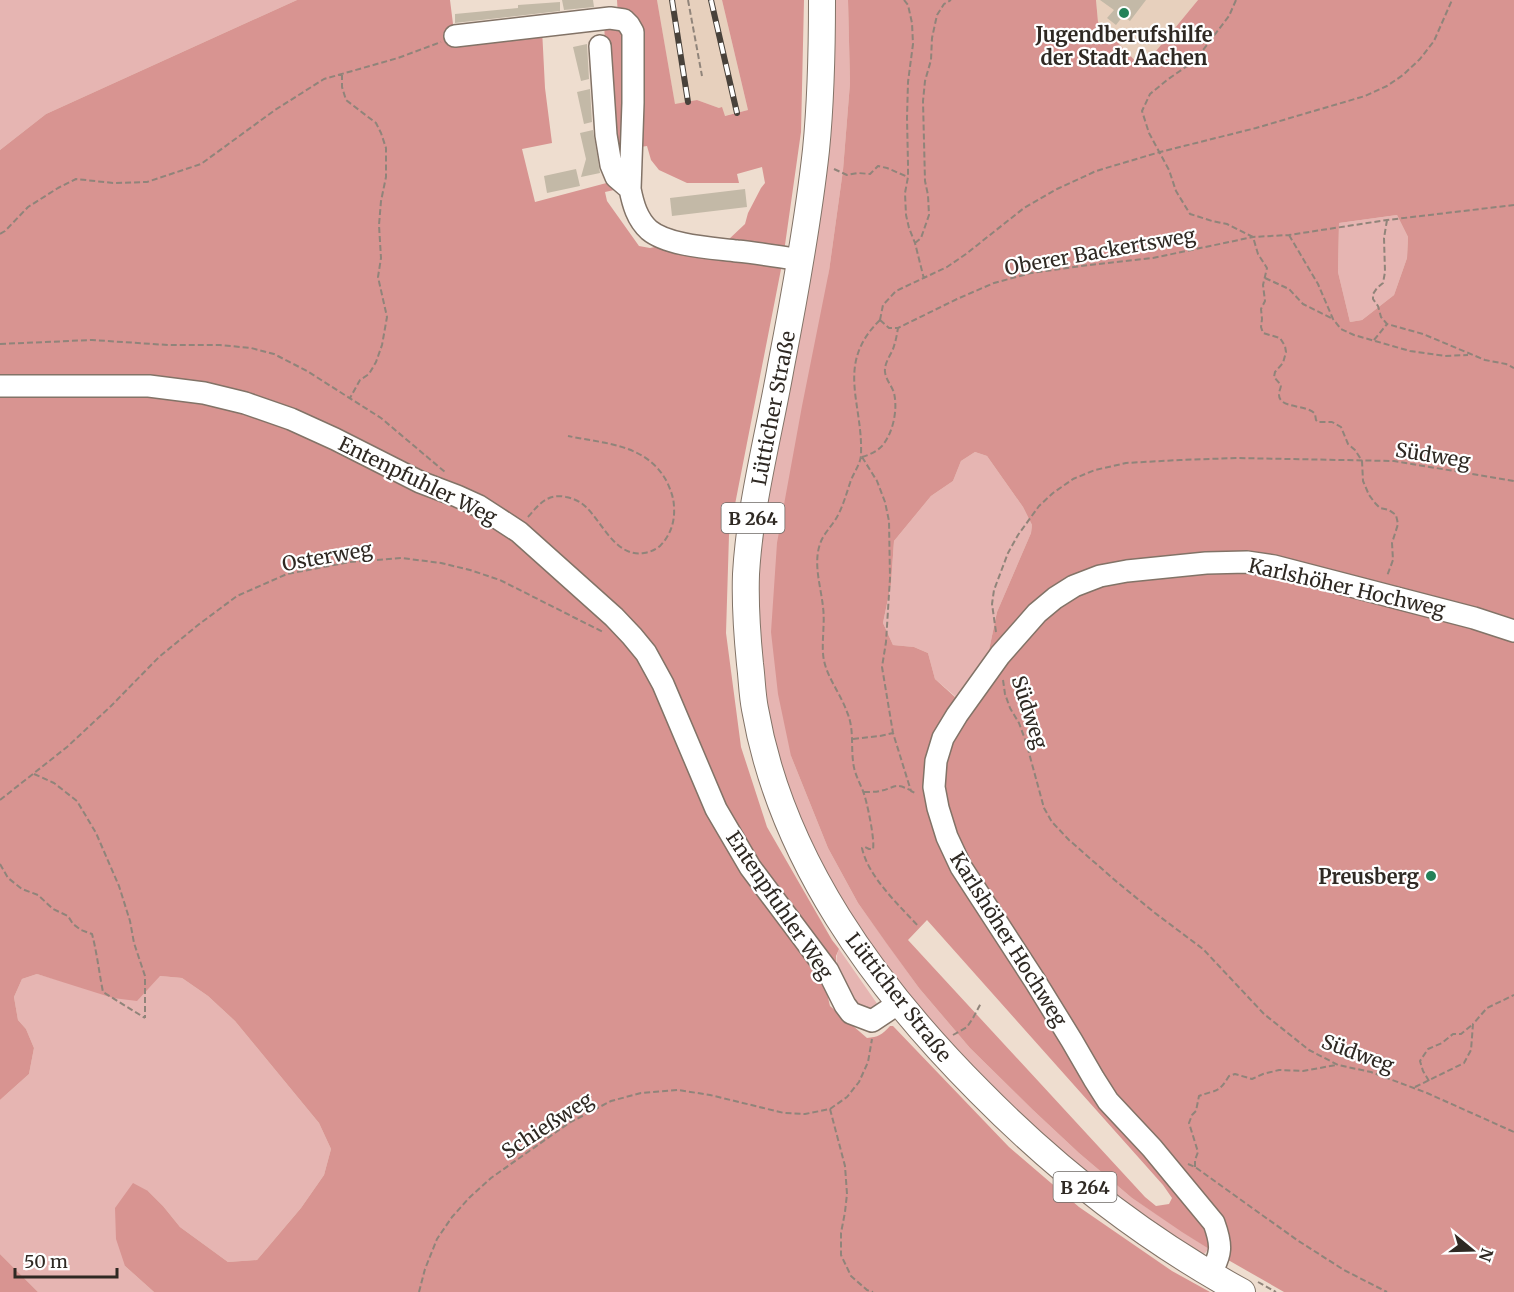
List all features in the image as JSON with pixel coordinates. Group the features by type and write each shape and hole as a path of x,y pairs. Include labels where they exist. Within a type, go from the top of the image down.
{"main road":[{"name":"Lütticher Straße","path":"822,0 822,56 816,147 801,260 754,509 746,574 747,637 755,709 772,777 813,874 850,938 878,978 946,1058 1016,1128 1113,1210 1173,1252 1242,1292"}],"street":[{"path":"455,36 610,18 624,20 633,32 630,189 640,220 650,231 665,240 706,248 801,260"},
{"path":"600,46 606,135 611,165 616,177 630,189"},
{"name":"Entenpfuhler Weg","path":"0,386 149,386 204,393 245,403 291,419 420,482 479,506 519,532 614,617 646,654 663,684 716,809 750,867 823,963 844,1005 851,1013 872,1021"},
{"name":"Karlshöher Hochweg","path":"1210,1275 1219,1260 1220,1249 1220,1237 1214,1223 1152,1148 1108,1101 1035,981 961,867 947,837 934,787 936,761 943,738 1000,655 1037,613 1074,586 1100,576 1206,563 1247,562 1313,575 1514,631"},
{"path":"872,1021 899,1004"}],"path":[{"path":"688,0 702,76"},
{"path":"904,0 908,5 912,23 913,44 908,82 906,215 924,279"},
{"path":"915,243 921,238 929,215 925,181 923,100 931,60 932,38 937,15 944,4 951,0"},
{"path":"1236,0 1229,16 1203,50 1187,66 1150,94 1142,111 1149,133 1169,170 1176,191 1190,214 1227,224 1253,237 1258,254 1267,268 1263,285 1265,301 1260,313 1261,330 1263,333 1280,338 1286,352 1283,363 1274,376 1281,385 1280,400 1284,404 1311,409 1316,414 1318,422 1332,422 1341,428 1348,444 1362,461 1361,472 1366,489 1380,508 1389,510 1395,515 1398,524 1392,543 1394,560 1384,582 1382,593"},
{"name":"Oberer Backertsweg","path":"861,457 861,429 855,402 854,365 868,331 879,320 884,305 896,291 946,267 1024,208 1057,189 1096,171 1256,128 1365,96 1387,86 1420,59 1434,41 1452,0"},
{"path":"0,234 28,207 76,178 113,183 147,182 201,164 275,110 324,79 398,58 455,36"},
{"path":"342,74 342,87 346,100 376,123 387,148 386,177 381,201 381,258 378,277 387,317 376,362 369,374 360,380 350,398"},
{"path":"832,168 847,175 870,174 878,166 908,177"},
{"name":"Oberer Backertsweg","path":"898,328 994,283 1031,273 1153,258 1253,237 1289,235 1514,204"},
{"path":"1387,220 1384,238 1386,255 1383,283 1373,294 1381,317 1387,324 1423,334 1485,360 1514,368"},
{"path":"1289,235 1317,284 1333,319 1341,329 1410,351 1445,356 1471,354"},
{"path":"1265,278 1289,289 1303,304 1333,319"},
{"path":"879,320 889,328 898,328 894,348 885,370 894,390 896,405 891,431 881,447 861,457 837,518 820,543 817,558 823,609 823,655 832,682 851,722 856,777 864,792 874,840 873,849 862,848 863,853 872,871 919,927"},
{"path":"1374,340 1387,324"},
{"path":"0,344 92,339 168,345 220,345 251,348 274,354 381,417 445,472"},
{"path":"519,532 544,499 556,495 567,497 585,506 617,544 628,551 639,554 651,552 667,538 675,510 673,495 657,465 639,453 621,446 568,436"},
{"path":"861,457 877,481 889,522 890,578 882,668 893,733 911,791"},
{"name":"Südweg","path":"1514,481 1394,461 1237,458 1126,464 1095,470 1073,479 1039,506 1008,553 994,590 992,604 1005,694 1026,742 1044,808 1052,822 1069,840 1155,913 1203,949 1264,1014 1309,1050 1338,1065 1371,1072 1413,1088 1514,1132"},
{"name":"Osterweg","path":"0,800 67,747 159,657 198,625 237,596 287,574 350,562 402,558 441,563 500,580 607,634"},
{"path":"853,739 893,733"},
{"path":"0,864 9,878 22,889 38,895 53,909 68,916 81,930 92,934 103,992 145,1018 145,976 119,886 96,833 77,801 54,783 34,774"},
{"path":"864,792 901,786 926,798 938,808"},
{"path":"1429,1081 1420,1061 1428,1049 1442,1043 1453,1034 1461,1034 1487,1008 1514,995"},
{"path":"951,1036 967,1027 981,1003"},
{"path":"872,1021 868,1062 859,1082 847,1097 830,1109 845,1166 847,1194 841,1233 841,1255 851,1276 867,1290 873,1292"},
{"path":"1413,1088 1464,1063 1471,1050 1473,1024"},
{"path":"1338,1065 1303,1071 1279,1070 1252,1079 1235,1074 1229,1076 1222,1088 1199,1096 1196,1111 1189,1123 1198,1152 1196,1167 1297,1240 1344,1270 1388,1292"},
{"name":"Schießweg","path":"419,1292 437,1239 469,1198 491,1178 569,1123 611,1101 641,1093 678,1090 710,1095 784,1113 805,1114 830,1109"}],"shaded area":[{"path":"0,0 297,0 46,114 0,150"},
{"path":"297,0 450,0 455,40 542,29 545,88 552,143 522,149 535,202 614,181 623,188 605,192 607,201 639,246 650,248 727,241 745,224 748,213 765,183 762,167 737,174 739,183 687,183 659,170 651,160 647,146 634,148 627,159 613,164 604,16 618,16 617,0 657,0 675,104 697,100 722,107 725,116 748,110 722,0 804,0 801,132 783,259 729,535 726,633 741,747 767,827 839,949 836,956 836,967 825,985 830,1006 867,1038 880,1035 893,1026 1009,1147 1079,1207 1172,1271 1210,1292 154,1292 125,1266 116,1239 115,1208 133,1183 148,1191 180,1227 228,1262 257,1260 301,1208 324,1175 331,1149 319,1123 235,1021 208,996 182,978 160,976 137,1001 113,998 37,974 22,979 14,997 18,1020 26,1029 34,1048 29,1074 0,1100 0,150 46,114"},
{"path":"657,0 722,0 748,110 724,116 719,108 697,100 675,105"},
{"path":"834,0 848,0 850,83 843,170 829,271 791,756 828,848 858,903 919,988 970,1048 1033,1110 1132,1198 1209,1249 1203,1255 1127,1207 1036,1132 937,1032 887,969 833,886 808,840 782,770 762,681 758,631 759,565"},
{"path":"848,0 1096,0 1098,22 1142,68 1198,0 1514,0 1514,1292 1284,1292 1209,1249 1132,1198 1079,1153 970,1048 919,988 858,903 828,848 791,756 778,694 771,632 777,543 829,271 843,170 850,83","holes":["1397,215 1408,237 1407,258 1394,295 1362,320 1350,322 1338,272 1339,223","975,452 987,456 1023,507 1032,525 1031,533 997,612 988,655 974,677 955,697 935,679 928,653 914,647 893,645 883,623 891,584 894,541 931,496 953,481 961,461","927,920 1163,1185 1172,1198 1169,1204 1156,1206 1145,1197 908,940"]},
{"path":"1096,0 1198,0 1142,68 1098,22"},
{"path":"1397,215 1408,237 1407,258 1394,295 1362,320 1350,322 1338,272 1339,223"},
{"path":"975,452 987,456 1023,507 1032,525 1031,533 997,612 988,655 974,677 956,697 935,679 928,653 914,647 893,645 883,623 891,584 894,541 931,496 953,481 961,461"},
{"path":"839,949 878,1005 874,1011 850,1003 837,969"},
{"path":"37,974 82,987 160,976 182,978 208,996 235,1021 319,1123 331,1149 324,1175 301,1208 257,1260 228,1262 180,1227 148,1191 125,1266 154,1292 38,1292 0,1254 0,1100 29,1074 34,1048 26,1029 18,1020 14,997 22,979"},
{"path":"0,1254 38,1292 0,1292"}],"building":[{"path":"562,0 593,0 594,7 564,10"},
{"name":"Jugendberufshilfe der Stadt Aachen","path":"1100,0 1146,0 1130,21 1123,16 1116,25 1107,18 1114,10"},
{"path":"560,2 560,11 455,23 455,14"},
{"path":"587,44 589,79 581,81 573,47"},
{"path":"590,89 592,122 584,124 577,92"},
{"path":"593,130 600,173 581,177 586,159 580,133"},
{"path":"576,169 580,186 547,193 544,176"},
{"path":"745,189 747,207 672,216 670,198"}],"railway":[{"path":"672,0 688,102"},
{"path":"711,0 737,113"}],"place":[{"name":"Jugendberufshilfe der Stadt Aachen","path":"1124,13"},
{"name":"Preusberg","path":"1431,876"}]}
